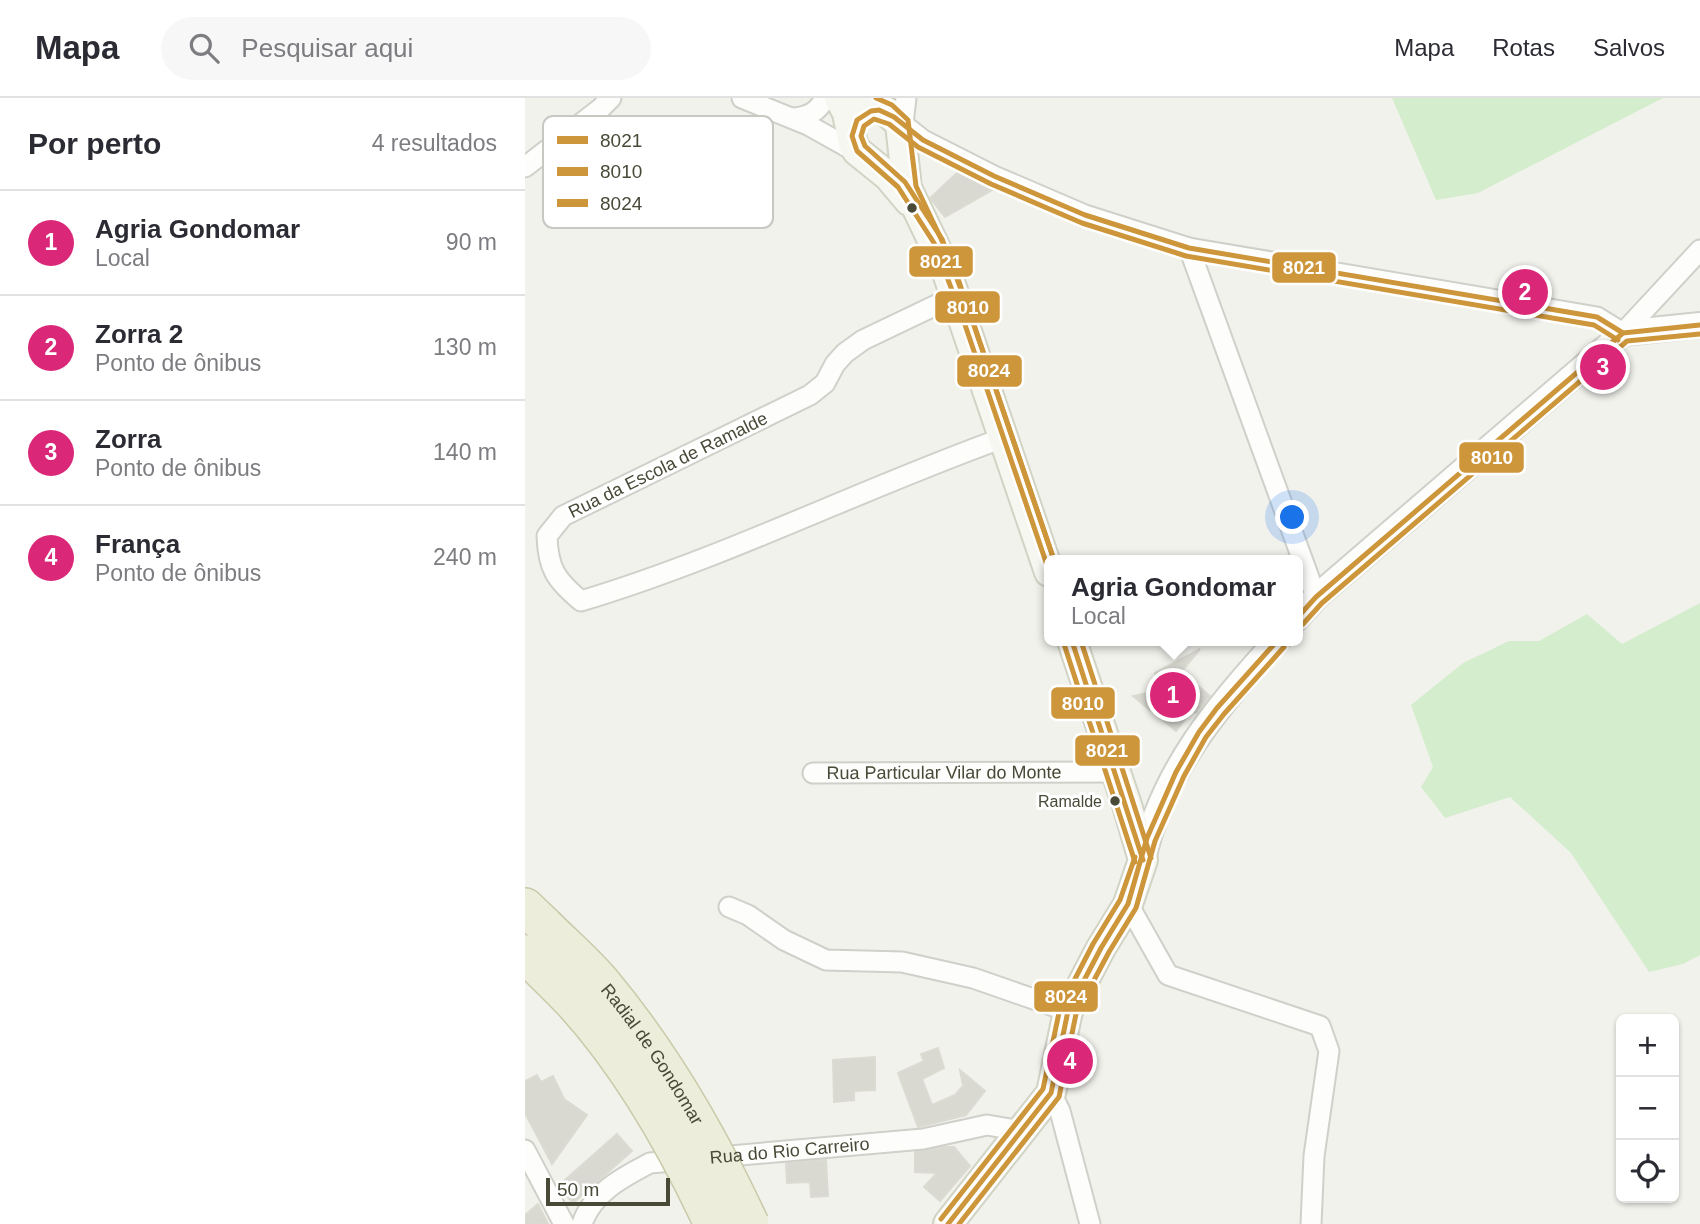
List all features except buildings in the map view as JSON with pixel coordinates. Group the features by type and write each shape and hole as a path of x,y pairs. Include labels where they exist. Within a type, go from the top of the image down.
{"highway":[{"name":"Radial de Gondomar","path":"532,929 575,1004 655,1115 691,1177 713,1224"},
{"name":"Radial de Gondomar","path":"532,929 601,982 675,1085 720,1161 750,1224"}],"main road":[{"path":"881,116 898,187 920,218"},
{"path":"881,116 907,188 934,243 954,296 1044,557"},
{"path":"948,1224 1051,1093 1068,1011 1128,904 1143,860 1074,646"}],"street":[{"path":"591,116 611,98"},
{"path":"743,98 836,139 881,116"},
{"path":"792,118 812,114 825,98"},
{"path":"792,118 824,123 881,116 971,165 1085,215 1189,248 1597,317 1623,333 1700,325"},
{"path":"525,167 543,153"},
{"path":"1189,248 1301,555"},
{"path":"1303,611 1316,597 1623,333 1700,250"},
{"name":"Rua da Escola de Ramalde","path":"954,296 863,340 845,353 835,364 825,383 810,395 563,516 547,536 548,559 562,585 581,601 685,566 1003,438"},
{"path":"1303,561 1316,597"},
{"path":"1143,860 1147,838 1159,810 1176,772 1199,732 1272,646"},
{"name":"Rua Particular Vilar do Monte","path":"813,773 1116,772"},
{"path":"1128,904 1168,975 1320,1026 1329,1051 1314,1156 1311,1224"},
{"path":"729,907 748,915 784,940 826,960 902,962 973,978 1068,1011"},
{"path":"1051,1093 1060,1111 1090,1224"},
{"name":"Rua do Rio Carreiro","path":"582,1224 584,1217 611,1184 650,1163 923,1139 987,1125 1022,1131"},
{"path":"525,1150 564,1224"}],"green space":[{"path":"1392,98 1663,98 1478,193 1436,200"},
{"path":"1700,603 1700,955 1683,964 1649,972 1571,853 1510,797 1445,818 1421,787 1433,767 1411,705 1463,663 1509,641 1539,641 1587,614 1622,644"}],"transit line":[{"name":"8024","path":"876,98 892,105 908,120 916,186 953,264 1052,555"},
{"name":"8021","path":"1044,556 963,319 934,243 898,187 857,151 852,136 857,120 871,111 879,110 894,117 923,140 994,176 1085,215 1189,248 1597,317 1623,333"},
{"name":"8010","path":"1052,555 942,239 905,182 865,146 861,136 864,126 874,119 889,124 918,147 991,184 1082,223 1186,256 1594,325 1618,340"},
{"name":"8021","path":"1303,611 1316,597 1623,333 1700,325"},
{"name":"8010","path":"1303,624 1322,603 1627,341 1700,334"},
{"name":"8010","path":"1065,646 1135,862"},
{"name":"8021","path":"1074,646 1143,860"},
{"name":"8024","path":"1083,646 1151,858"},
{"name":"8021","path":"948,1224 1051,1093 1068,1011 1128,904 1147,838 1176,772 1199,732 1217,708 1273,646"},
{"name":"8010","path":"959,1224 1059,1097 1076,1014 1136,908 1155,841 1184,776 1206,737 1284,647"},
{"name":"8024","path":"941,1219 1043,1089 1060,1008 1093,944 1120,900 1135,857"}],"place":[{"name":"Zorra 2","path":"1525,292"},
{"name":"Zorra","path":"1603,367"},
{"name":"Agria Gondomar","path":"1173,695"},
{"name":"Ramalde","path":"1115,801"},
{"name":"França","path":"1070,1061"}]}
